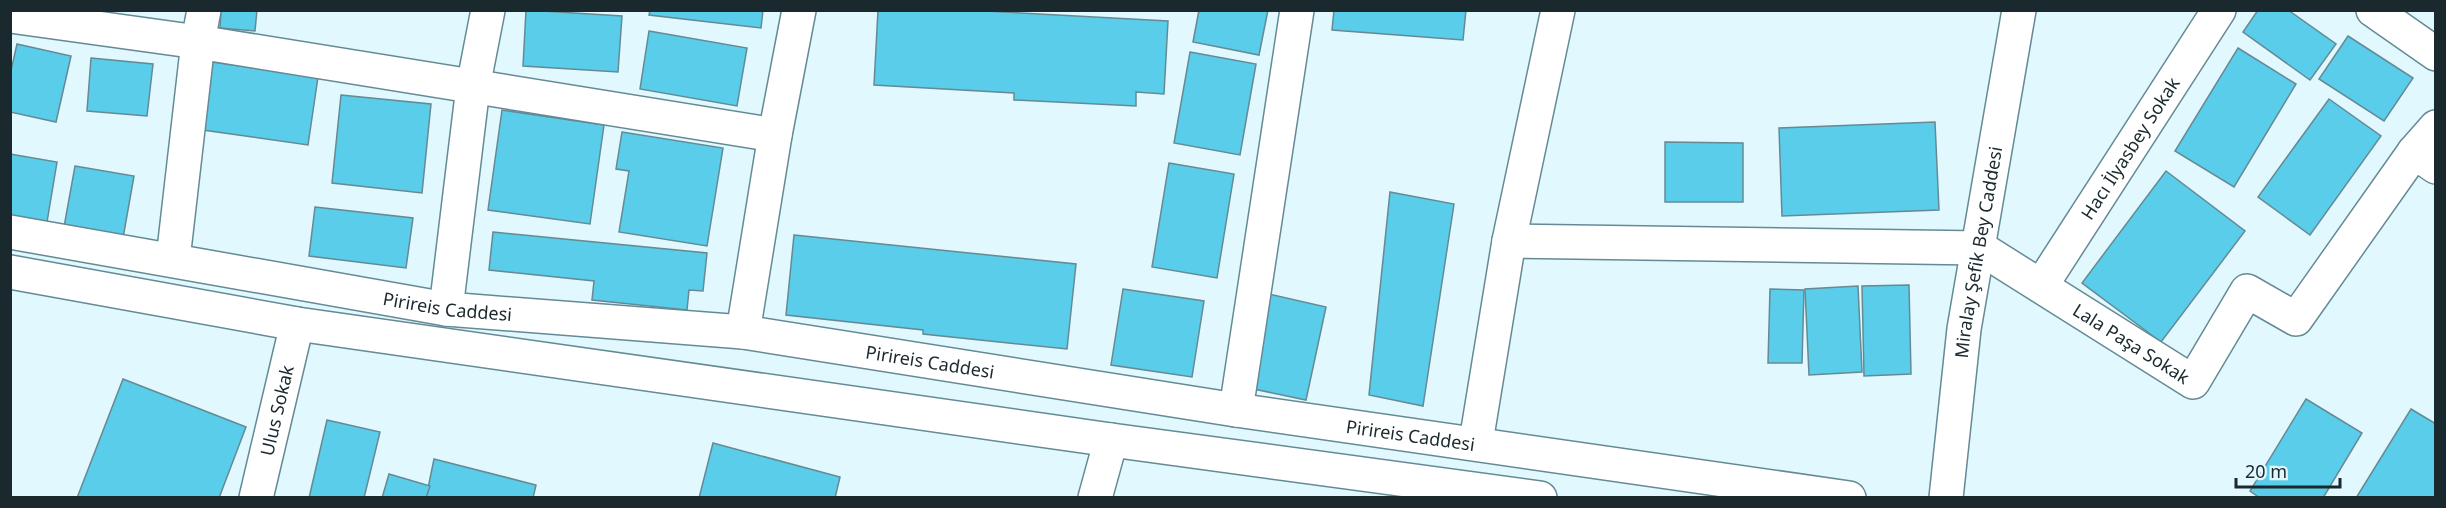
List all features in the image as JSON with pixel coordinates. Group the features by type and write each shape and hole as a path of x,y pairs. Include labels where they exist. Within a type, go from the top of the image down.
{"main road":[{"path":"173,259 198,42 204,10"},
{"path":"446,309 473,87 488,10"},
{"path":"743,332 775,135 799,10"},
{"path":"1236,410 1297,10"},
{"path":"1476,442 1509,241 1558,10"},
{"name":"Miralay Şefik Bey Caddesi","path":"1946,498 1964,329 1980,248 2019,10"},
{"name":"Hacı İlyasbey Sokak","path":"2041,286 2219,10"},
{"path":"2373,10 2436,54"},
{"path":"10,16 198,42 775,135"},
{"path":"2425,160 2436,127"},
{"name":"Lala Paşa Sokak","path":"1980,248 2193,382 2247,291 2296,319 2425,160"},
{"name":"Pirireis Caddesi","path":"10,232 446,309 743,332 1236,410 1476,442 1849,498"},
{"path":"1509,241 1980,248"},
{"path":"10,272 297,324 1110,440 1540,498"},
{"name":"Ulus Sokak","path":"256,498 297,324"},
{"path":"1095,498 1110,440"}],"building":[{"path":"221,10 257,10 255,31 220,28"},
{"path":"526,10 622,16 618,72 523,66"},
{"path":"650,10 763,10 761,28 649,15"},
{"path":"878,10 967,10 1168,21 1164,94 1136,92 1136,106 1014,100 1014,93 874,85"},
{"path":"1199,10 1268,10 1259,55 1193,42"},
{"path":"1334,10 1466,10 1463,40 1332,30"},
{"path":"2258,10 2288,10 2336,44 2310,80 2243,32"},
{"path":"649,31 747,48 737,106 640,89"},
{"path":"2348,36 2413,78 2384,121 2319,79"},
{"path":"17,44 71,56 56,122 10,112 10,75"},
{"path":"2238,48 2296,84 2234,187 2175,151"},
{"path":"1190,52 1256,64 1240,155 1174,143"},
{"path":"91,58 153,64 147,116 87,111"},
{"path":"213,62 318,77 308,145 203,130"},
{"path":"341,95 431,104 422,193 332,183"},
{"path":"2329,99 2381,136 2310,235 2258,197"},
{"path":"502,110 604,125 590,224 488,210"},
{"path":"1935,122 1939,210 1782,216 1779,128"},
{"path":"622,132 723,148 707,246 619,232 629,171 616,169"},
{"path":"1665,142 1743,143 1743,202 1665,202"},
{"path":"10,154 57,162 46,228 10,222"},
{"path":"1169,163 1234,174 1217,278 1152,267"},
{"path":"75,166 134,176 123,238 64,227"},
{"path":"2166,171 2245,231 2161,342 2082,283"},
{"path":"1390,192 1454,204 1423,406 1369,395"},
{"path":"315,207 413,218 406,268 309,256"},
{"path":"493,232 707,253 703,291 689,290 687,310 592,300 594,281 489,270"},
{"path":"794,235 1076,264 1067,349 923,334 923,330 786,315"},
{"path":"1909,285 1911,374 1864,376 1862,286"},
{"path":"1858,286 1862,372 1809,375 1805,289"},
{"path":"1123,289 1204,301 1192,377 1111,365"},
{"path":"1770,289 1804,290 1802,363 1768,363"},
{"path":"1265,293 1326,307 1306,400 1244,387"},
{"path":"123,379 246,427 219,498 77,498"},
{"path":"2306,399 2362,433 2323,498 2260,498 2250,491"},
{"path":"2411,409 2436,424 2436,498 2356,498"},
{"path":"327,420 380,432 364,498 309,498"},
{"path":"713,443 840,477 835,498 699,498"},
{"path":"434,459 536,485 533,498 426,498"},
{"path":"389,474 430,486 426,498 382,498"}]}
